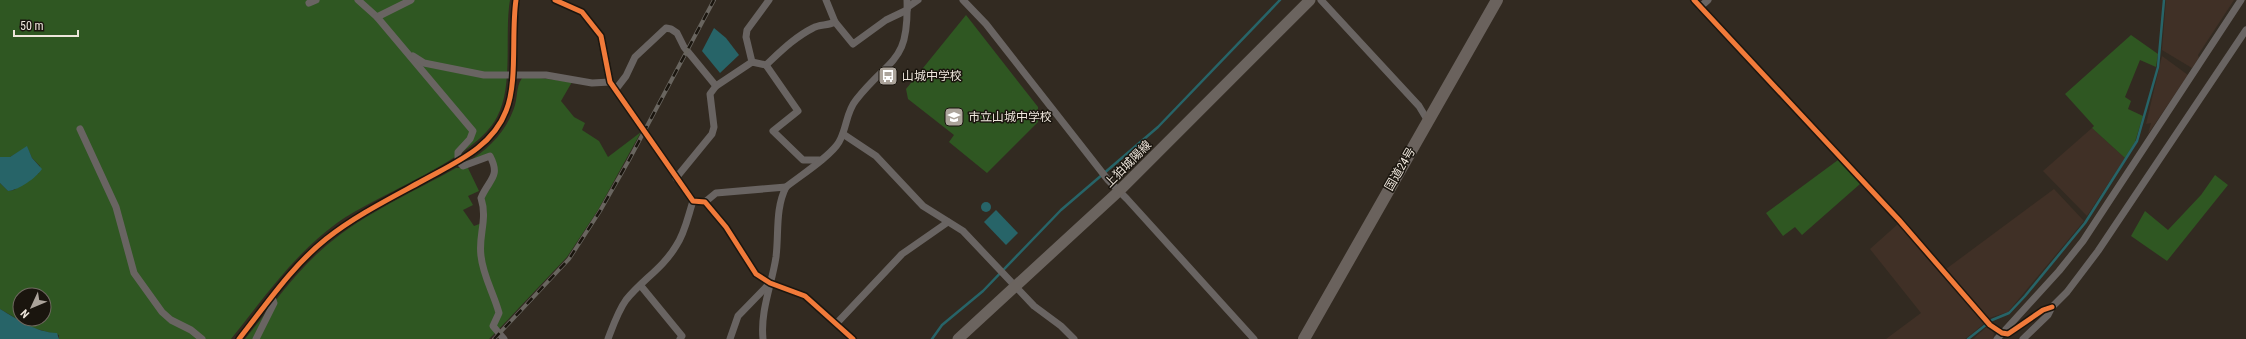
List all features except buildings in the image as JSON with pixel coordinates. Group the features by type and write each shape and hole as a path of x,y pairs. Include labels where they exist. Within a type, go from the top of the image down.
{"highway":[{"name":"国道24号","path":"1304,339 1497,0"}],"main road":[{"name":"上狛城陽線","path":"958,339 1119,191 1310,0"}],"street":[{"path":"309,3 316,0"},
{"path":"358,0 377,17 473,131 470,139 458,152 458,161 463,166 490,156 495,168 493,179 482,198 486,215 480,244 482,263 498,313 493,326 504,339"},
{"path":"377,17 411,0"},
{"path":"238,339 306,257 340,228 458,161 486,142 498,127 509,103 516,0"},
{"path":"555,0 582,12 601,36 610,82 676,178 694,201 705,202 726,227 756,274 770,283 805,296 853,339"},
{"path":"826,0 835,22 853,44 886,20 918,0"},
{"path":"963,0 986,24 1106,178 1254,339"},
{"path":"1321,0 1419,106 1428,121"},
{"path":"1694,0 1899,220 1999,336"},
{"path":"1700,7 1708,0"},
{"path":"1999,336 2059,271 2084,241 2241,0"},
{"path":"752,62 746,38 747,30 766,1"},
{"path":"763,339 762,332 776,257 779,205 786,187 835,147 843,134 849,111 855,101 901,51 907,35 908,6"},
{"path":"766,65 790,42 804,33 816,26 827,26 835,22"},
{"path":"616,89 626,76 635,57 666,28 677,33 684,47 716,86"},
{"path":"2023,339 2028,336 2048,315 2052,307 2098,251 2246,30"},
{"path":"407,53 424,63 469,73 484,75 546,75 592,83 610,82"},
{"path":"676,178 712,134 714,127 710,94 716,86 752,62 766,65 798,111 773,131 803,160 819,160"},
{"path":"80,130 116,207 134,273 162,312 171,320 191,330 202,339"},
{"path":"843,134 876,156 923,206 963,231 1041,312 1061,326 1074,339"},
{"path":"705,202 711,195 716,193 786,187"},
{"path":"617,339 609,336 626,301 657,271 676,246 682,237 694,201"},
{"path":"836,324 902,254 948,222"},
{"path":"730,339 738,316 770,283"},
{"path":"641,286 682,336 680,339"},
{"path":"256,339 272,312 274,303 272,297"},
{"path":"1999,336 2008,334 2042,310 2052,307"}],"shaded area":[{"path":"2166,0 2234,0 2198,55 2199,58 2192,68 2162,50"},
{"path":"2162,56 2188,75 2148,134 2151,123 2146,124"},
{"path":"2092,128 2125,158 2087,216 2043,171"},
{"path":"2054,189 2084,221 2008,312 1989,318 1946,269"},
{"path":"1898,224 1985,323 1965,339 1886,339 1921,313 1870,249"},
{"path":"1988,326 1994,333 1993,339 1973,339"}],"green space":[{"path":"0,0 510,0 508,14 508,60 505,91 502,105 497,117 486,133 448,162 355,212 321,235 280,277 231,339 59,339 59,335 31,327 52,327 52,287 12,287 12,316 0,309 0,183 8,191 14,190 39,173 40,166 32,158 27,147 10,157 0,157"},
{"path":"966,15 1038,107 1038,122 987,173 949,142 954,135 908,99 906,89"},
{"path":"2131,35 2158,54 2156,67 2140,60 2125,97 2131,101 2128,109 2143,116 2135,142 2125,158 2092,128 2094,126 2065,94"},
{"path":"524,76 572,82 561,101 574,117 585,123 582,130 599,141 608,157 641,132 598,210 567,257 500,328 496,328 500,313 484,262 482,244 487,215 484,198 495,180 490,153 466,163 490,145 502,131 512,114 518,86"},
{"path":"1838,160 1860,184 1802,235 1795,227 1783,236 1766,213"},
{"path":"456,168 468,168 479,191 468,196 473,205 463,210 474,226 482,223 479,244 496,309 495,333 489,339 245,339 304,266 327,245 342,233 373,213"},
{"path":"2215,175 2228,185 2167,261 2131,236 2145,211 2168,230 2201,195"}],"water":[{"path":"714,28 726,38 739,55 720,73 702,51"},
{"path":"27,146 32,158 42,169 27,183 8,191 0,183 0,157 10,157"},
{"path":"984,202 988,202 991,207 988,212 984,212 981,209 981,205"},
{"path":"996,210 1018,233 1006,245 984,222"},
{"path":"0,309 12,316 12,327 32,327 57,333 59,339 0,339"}],"waterway":[{"path":"932,339 942,325 983,291 1061,210 1158,127 1280,0"},
{"path":"1968,339 1992,320 2009,313 2025,296 2085,223 2137,141 2158,67 2164,0"}],"railway":[{"path":"494,339 569,259 600,211 629,160 714,0"}],"cycle path":[{"path":"239,339 290,274 326,239 372,208 459,161 482,145 500,124 510,99 512,86 516,0"},
{"path":"555,0 582,12 601,36 610,82 693,201 705,202 726,227 756,274 770,283 805,296 853,339"},
{"path":"1694,0 1899,220 1990,325 2002,333 2008,334 2043,310 2052,307"}],"place":[{"name":"山城中学校","path":"888,76"},
{"name":"市立山城中学校","path":"954,117"}]}
